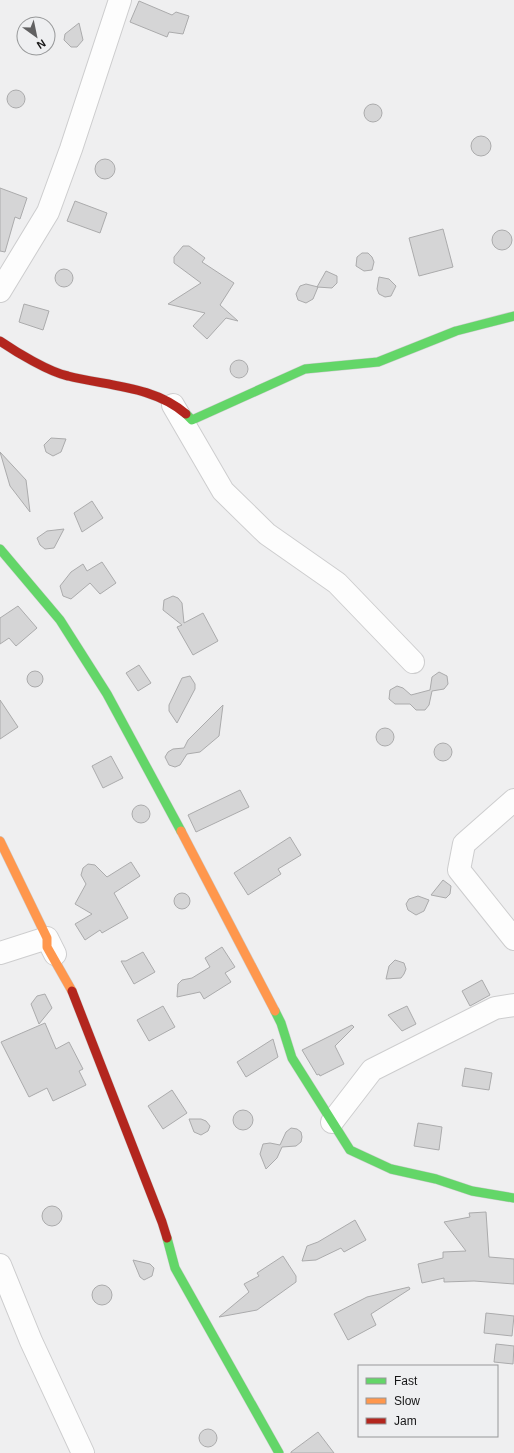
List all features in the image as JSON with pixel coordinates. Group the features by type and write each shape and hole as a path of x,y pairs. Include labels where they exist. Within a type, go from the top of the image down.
{"street":[{"path":"0,291 48,212 120,0"},
{"path":"0,341 16,352 66,376 138,390 173,404 192,420 305,369 378,362 456,331 514,316"},
{"path":"173,404 223,491 267,534 337,583 413,662"},
{"path":"0,549 60,620 107,694 152,774 281,1023 292,1058 350,1150 391,1169 436,1179 472,1190 514,1198"},
{"path":"514,800 464,844 459,870 514,939"},
{"path":"0,842 73,994 162,1222 175,1268 279,1453"},
{"path":"0,953 47,938"},
{"path":"332,1122 372,1070 495,1008 514,1005"},
{"path":"0,1265 31,1341 83,1453"}],"building":[{"path":"139,1 172,15 176,12 189,16 183,34 169,32 167,37 130,22"},
{"path":"79,23 83,40 77,47 71,47 64,40 65,34"},
{"path":"16,90 22,93 25,99 22,105 16,108 10,105 7,99 10,93"},
{"path":"373,104 379,107 382,113 379,119 373,122 367,119 364,113 367,107"},
{"path":"477,136 485,136 491,142 491,150 485,156 477,156 471,150 471,142"},
{"path":"101,159 109,159 115,165 115,173 109,179 101,179 95,173 95,165"},
{"path":"0,188 27,198 20,219 15,217 5,252 0,251"},
{"path":"75,201 107,213 100,233 67,221"},
{"path":"443,229 453,267 419,276 409,238"},
{"path":"498,230 506,230 512,236 512,244 506,250 498,250 492,244 492,236"},
{"path":"183,246 189,246 205,258 202,262 234,283 220,305 238,321 226,318 207,339 193,326 205,313 168,304 201,283 174,263 174,257"},
{"path":"362,253 368,253 372,257 374,262 372,270 364,271 356,266 357,257"},
{"path":"60,269 68,269 73,274 71,285 68,287 60,287 55,282 55,274"},
{"path":"326,271 337,276 337,283 332,288 317,287"},
{"path":"379,277 389,279 396,286 391,296 385,297 379,294 377,289"},
{"path":"306,284 318,287 313,299 306,303 298,300 296,294 300,286"},
{"path":"24,304 49,311 43,330 19,322"},
{"path":"235,360 243,360 248,365 246,376 243,378 235,378 230,373 230,365"},
{"path":"51,438 66,439 61,452 53,456 46,452 44,445"},
{"path":"0,452 26,480 30,512 10,486"},
{"path":"92,501 103,518 82,532 74,513"},
{"path":"64,529 54,548 45,549 40,545 37,538 47,531"},
{"path":"102,562 116,583 100,594 90,583 71,599 63,596 60,586 71,572 83,564 87,571"},
{"path":"173,596 178,598 182,603 184,623 203,613 218,641 193,655 177,627 182,625 163,610 164,600"},
{"path":"18,606 37,628 16,646 9,638 0,644 0,618"},
{"path":"139,665 151,683 138,691 126,673"},
{"path":"35,671 41,673 43,679 41,685 35,687 29,685 27,679 29,673"},
{"path":"439,672 447,676 448,684 444,689 432,691 429,705 425,710 416,710 410,704 395,704 389,699 390,690 397,686 403,688 411,695 430,690 432,677"},
{"path":"190,676 195,684 195,689 177,723 169,711 169,705 182,678"},
{"path":"0,700 18,727 0,739"},
{"path":"223,705 219,736 200,752 187,754 180,765 175,767 169,765 165,757 168,752 173,749 184,748 188,740"},
{"path":"385,728 391,731 394,737 391,743 385,746 379,743 376,737 379,731"},
{"path":"443,743 449,746 452,752 449,758 443,761 437,758 434,752 437,746"},
{"path":"111,756 123,778 103,788 92,766"},
{"path":"240,790 249,807 196,832 188,815"},
{"path":"141,805 147,808 150,814 147,820 141,823 135,820 132,814 135,808"},
{"path":"290,837 301,855 278,869 281,874 248,895 234,873"},
{"path":"131,862 140,876 114,893 128,918 102,933 100,930 85,940 75,924 92,914 75,904 86,884 81,875 83,868 88,864 95,865 107,877"},
{"path":"443,880 451,886 450,894 446,898 431,895"},
{"path":"179,893 185,893 190,898 188,907 185,909 179,909 174,904 174,898"},
{"path":"418,896 429,900 424,911 416,915 408,910 406,904 409,899"},
{"path":"222,947 235,967 225,973 231,982 204,999 200,992 177,997 178,984 182,980 192,978 210,967 205,958"},
{"path":"143,952 155,972 134,984 121,961 126,961"},
{"path":"395,960 404,963 406,969 404,974 401,978 386,979 389,966"},
{"path":"482,980 490,995 470,1006 462,991"},
{"path":"45,994 52,1008 39,1024 31,1004 37,996"},
{"path":"163,1006 175,1027 149,1041 137,1020"},
{"path":"407,1006 416,1024 402,1031 388,1015"},
{"path":"45,1023 56,1049 69,1042 83,1069 79,1071 86,1085 53,1101 47,1088 29,1097 1,1042"},
{"path":"352,1025 354,1027 335,1046 344,1064 320,1076 319,1074 317,1075 302,1050"},
{"path":"273,1039 278,1057 246,1077 237,1062"},
{"path":"465,1068 492,1073 489,1090 462,1086"},
{"path":"172,1090 187,1113 163,1129 148,1106"},
{"path":"243,1110 250,1113 253,1120 250,1127 243,1130 236,1127 233,1120 236,1113"},
{"path":"189,1119 201,1119 206,1121 210,1126 208,1131 201,1135 194,1132"},
{"path":"418,1123 442,1127 439,1150 414,1146"},
{"path":"291,1128 297,1129 301,1132 301,1142 296,1146 282,1147 277,1158 266,1169 260,1154 263,1144 270,1143 280,1145 286,1132"},
{"path":"52,1206 59,1209 62,1216 59,1223 52,1226 45,1223 42,1216 45,1209"},
{"path":"486,1212 489,1257 514,1259 514,1284 474,1281 444,1282 444,1278 422,1283 418,1264 443,1258 443,1252 466,1251 444,1222 470,1217 469,1213"},
{"path":"355,1220 366,1240 344,1252 341,1248 316,1260 302,1261 307,1246 318,1242"},
{"path":"283,1256 296,1276 296,1282 257,1310 219,1317 249,1292 244,1284 259,1276 257,1273"},
{"path":"133,1260 150,1264 154,1268 152,1276 144,1280 140,1277"},
{"path":"102,1285 109,1288 112,1295 109,1302 102,1305 95,1302 92,1295 95,1288"},
{"path":"409,1287 410,1289 371,1314 376,1325 348,1340 334,1314 367,1297"},
{"path":"486,1313 514,1316 512,1336 484,1333"},
{"path":"496,1344 514,1346 513,1364 494,1362"},
{"path":"204,1429 212,1429 217,1434 215,1445 212,1447 204,1447 199,1442 199,1434"},
{"path":"318,1432 334,1453 291,1453 291,1452"}],"traffic: fast":[{"path":"186,414 192,420 305,369 378,362 456,331 514,316"},
{"path":"0,549 60,620 107,694 181,831"},
{"path":"275,1011 281,1023 292,1058 350,1150 391,1169 436,1179 472,1191 514,1198"},
{"path":"167,1238 175,1268 279,1453"}],"traffic: slow":[{"path":"181,831 275,1011"},
{"path":"0,841 47,938 47,947 72,991"}],"traffic: jam":[{"path":"0,341 33,361 60,374 145,392 160,398 186,414"},
{"path":"72,991 167,1238"}]}
